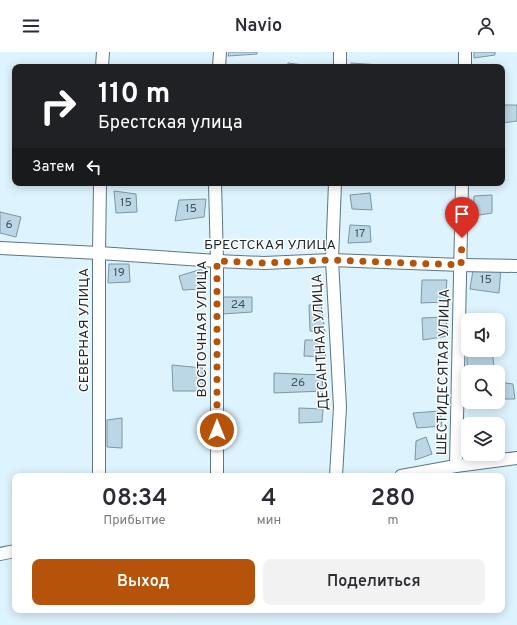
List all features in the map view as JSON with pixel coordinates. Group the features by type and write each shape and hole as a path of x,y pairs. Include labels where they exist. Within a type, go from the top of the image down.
{"street":[{"path":"102,64 103,52"},
{"path":"219,64 220,52"},
{"path":"340,52 340,64"},
{"path":"465,52 465,64"},
{"name":"СЕВЕРНАЯ УЛИЦА","path":"99,473 100,186"},
{"name":"ВОСТОЧНАЯ УЛИЦА","path":"215,186 217,261 216,473"},
{"name":"ДЕСАНТНАЯ УЛИЦА","path":"335,186 332,260 340,407 336,473"},
{"name":"ШЕСТИДЕСЯТАЯ УЛИЦА","path":"456,466 462,186"},
{"name":"БРЕСТСКАЯ УЛИЦА","path":"0,248 264,263 332,260 517,266"},
{"path":"418,473 517,458"},
{"path":"0,554 12,552"}],"building":[{"path":"229,52 257,52 257,54 228,56"},
{"path":"474,52 495,52 495,55 474,58"},
{"path":"505,105 517,105 517,121 505,123"},
{"path":"114,191 136,194 137,212 116,213"},
{"path":"370,193 372,210 352,209 350,195"},
{"path":"492,195 492,213 473,216 474,196"},
{"path":"206,199 204,217 175,221 179,200"},
{"path":"0,212 21,217 16,237 0,233"},
{"path":"350,225 370,226 371,242 348,243"},
{"path":"109,264 129,264 130,282 108,283"},
{"path":"202,269 201,289 183,290 179,276"},
{"path":"501,269 499,293 470,289 473,270"},
{"path":"422,280 447,280 445,302 421,303"},
{"path":"223,297 252,297 252,312 222,314"},
{"path":"321,304 325,332 310,331 309,305"},
{"path":"446,317 448,336 423,340 422,318"},
{"path":"305,340 321,340 326,357 304,356"},
{"path":"467,357 493,357 494,365 467,365"},
{"path":"172,365 203,368 203,391 173,391"},
{"path":"274,373 322,375 323,391 274,393"},
{"path":"505,383 513,384 515,399 505,399"},
{"path":"299,408 323,409 322,422 299,423"},
{"path":"440,411 442,426 417,428 413,413"},
{"path":"122,418 122,448 107,447 107,420"},
{"path":"426,437 432,454 415,460 416,441"}],"route":[{"path":"217,430 217,261 264,263 332,260 461,265 462,238"}]}
